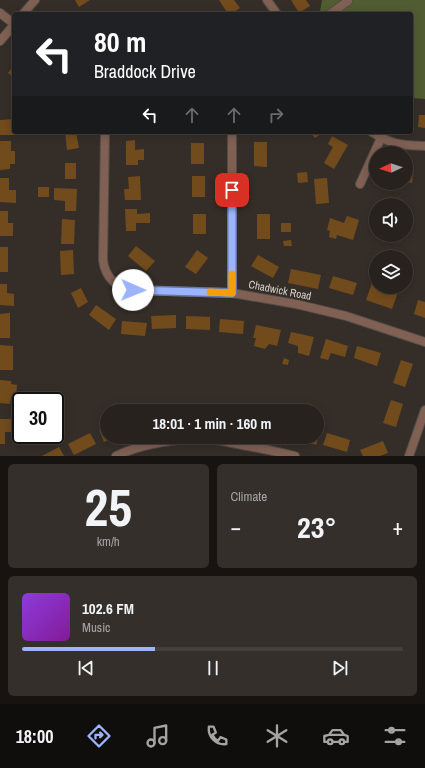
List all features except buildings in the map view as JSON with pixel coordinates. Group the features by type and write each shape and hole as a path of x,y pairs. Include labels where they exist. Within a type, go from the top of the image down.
{"street":[{"path":"25,12 35,0"},
{"path":"267,0 276,12"},
{"path":"333,12 348,1"},
{"path":"0,13 12,23"},
{"path":"0,41 12,27"},
{"name":"Chadwick Road","path":"105,134 103,260 108,277 117,285 122,288 133,290 232,293 296,304 346,316 425,342"},
{"path":"232,134 232,293"},
{"path":"375,134 381,138 403,145 425,146"},
{"path":"360,184 381,138"},
{"path":"409,456 425,410"},
{"path":"116,456 125,452 159,443 209,439 296,456"}],"green space":[{"path":"322,0 425,0 425,99 413,98 413,12 320,11"}],"slow traffic":[{"path":"210,292 232,293 232,274"}],"route":[{"path":"133,290 232,293 232,190"}]}
